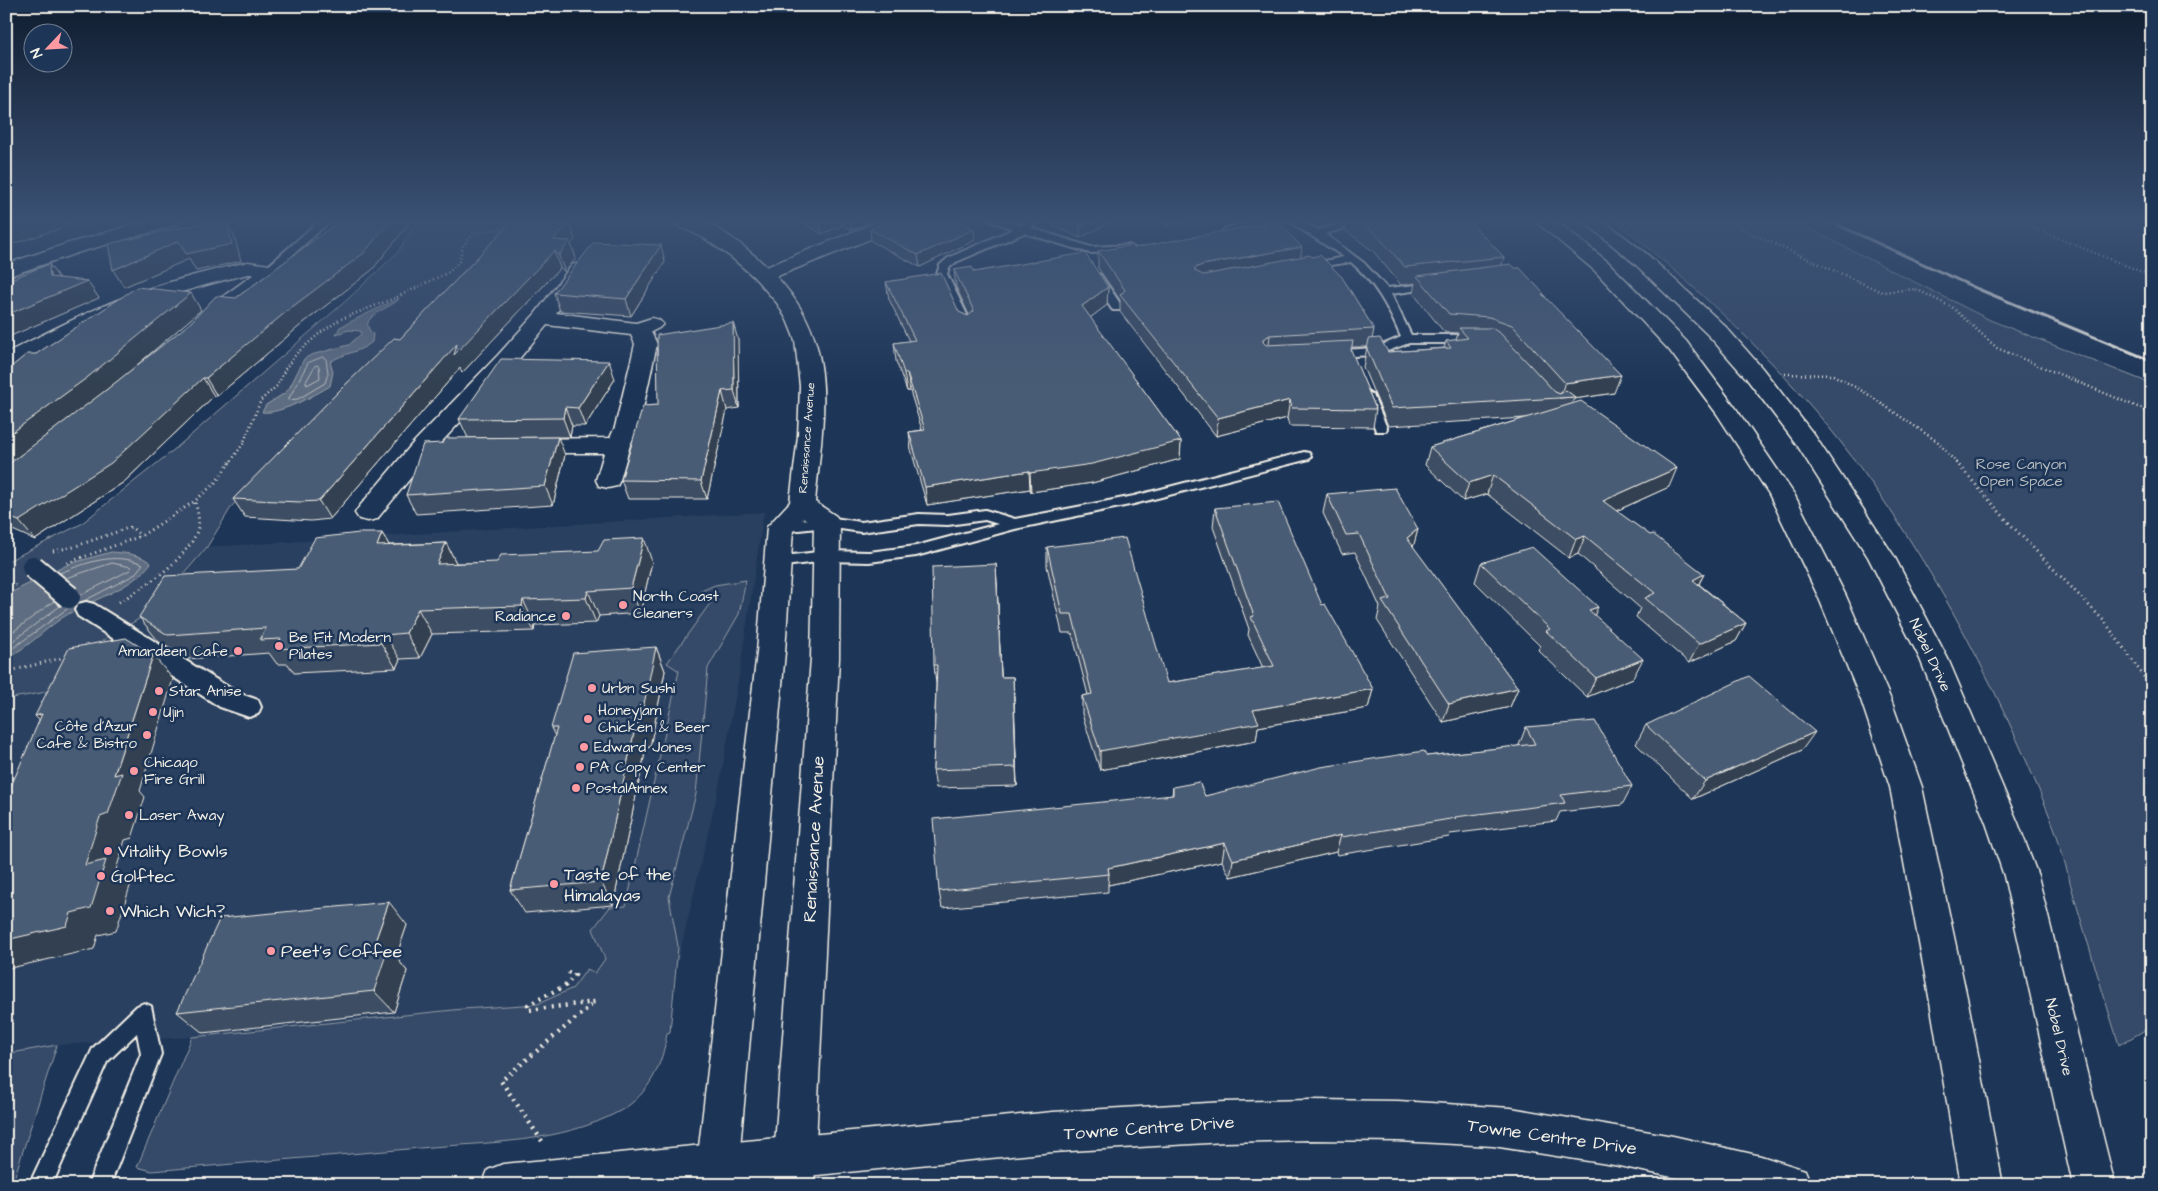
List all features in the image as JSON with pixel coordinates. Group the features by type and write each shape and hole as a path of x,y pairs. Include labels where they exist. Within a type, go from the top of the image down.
{"street":[{"path":"6,362 96,317 131,302 218,276"},
{"path":"191,336 221,305 256,284 264,276"},
{"path":"368,513 422,448 506,360 575,276"},
{"name":"Renaissance Avenue","path":"764,276 787,302 798,320 808,344 812,385 802,505 778,545"},
{"path":"1610,276 1678,346 1727,412 1780,494 1832,596 1876,700 1906,787 1949,1002 1982,1185"},
{"name":"Nobel Drive","path":"1658,276 1718,332 1754,373 1807,441 1881,556 1934,659 2002,823 2021,876 2094,1185"},
{"path":"542,318 646,327 646,344 627,427 618,445 608,480"},
{"path":"500,446 618,445"},
{"path":"422,448 451,447"},
{"name":"Renaissance Avenue","path":"793,1171 825,658 827,522 802,505"},
{"path":"717,1174 771,652 778,545"},
{"path":"26,575 83,608 229,700 249,707"},
{"name":"Towne Centre Drive","path":"503,1185 793,1171 873,1148 1155,1126 1270,1120 1367,1120 1487,1125 1604,1142 1734,1169 1790,1185"}],"lane":[{"path":"943,276 968,329"},
{"path":"1098,276 1117,308"},
{"path":"1368,276 1391,302 1407,338"},
{"path":"1383,292 1448,284"},
{"path":"1323,354 1376,351 1407,338 1486,340"},
{"path":"1355,367 1359,352"},
{"path":"1363,384 1381,428"},
{"path":"778,545 826,556 869,557 916,550 1015,524 1143,498 1304,456"},
{"path":"778,545 827,522 861,527 919,519 948,520 985,515 1015,524"},
{"path":"40,1185 100,1055 144,1013 151,1054 99,1185"}],"path":[{"path":"65,564 141,536 195,502 216,482 243,444 261,400 278,385 285,369 297,353 320,333 341,319 395,298 442,276"},
{"path":"1845,276 1882,292 1916,289 1953,308 1997,348 2152,413"},
{"path":"1754,373 1834,375 1866,393 1938,442 2010,524 2105,622 2152,688"},
{"path":"83,608 133,593 164,571 187,548 199,518 195,502"},
{"path":"6,590 26,575 25,561 44,552 63,550 131,527 141,536"},
{"path":"6,672 72,656"},
{"path":"542,1141 501,1082 595,1002 529,1010 528,1005 566,985 575,975 568,972"}],"shaded area":[{"path":"764,512 738,682 720,782 672,987 538,1004 463,1009 192,1037 57,1045 6,1054 6,699 41,693 65,686 89,649 152,611 207,547"}],"green space":[{"path":"373,276 471,276 278,459 232,506 207,547 152,611 89,649 65,686 41,693 6,699 6,562 81,524 176,448"},
{"name":"Rose Canyon Open Space","path":"1681,276 1902,276 1990,320 2152,384 2152,1026 2119,1045 2050,817 1979,660 1922,559 1857,463 1822,419 1774,365"},
{"path":"746,580 739,614 708,668 696,794 669,897 678,946 670,1032 667,1033 662,1056 653,1078 639,1096 620,1111 597,1122 548,1136 522,1140 152,1171 137,1167 192,1037 463,1009 538,1004 573,988 587,969 595,973 605,959 593,929 610,907 626,906 679,671 667,663 711,602 697,596 699,592 715,585"},
{"path":"57,1045 12,1185 6,1185 6,1054"}],"water":[{"path":"399,299 376,314 368,323 368,328 373,334 372,342 330,362 333,372 330,386 287,407 262,412 266,405 285,393 290,387 304,359 311,355 349,345 361,334 361,331 349,330 336,334 340,327"},
{"path":"111,552 137,556 151,563 134,580 70,613 23,648 6,658 6,595 69,564"}],"building":[{"path":"20,276 50,276 87,281 6,315 6,281"},
{"path":"266,276 334,276 292,307 206,378 203,378 111,463 19,521 6,516 6,466 189,324 216,296 236,298"},
{"path":"460,276 530,276 454,355 457,344 319,501 233,499 394,338 400,339"},
{"path":"568,276 641,276 626,299 554,293"},
{"path":"925,276 942,276 959,312 968,316 974,311 957,276 1100,276 1108,287 1082,306 1181,441 1092,464 1030,473 1029,471 925,487 909,432 925,430 907,373 904,373 894,343 915,340 886,282"},
{"path":"1115,276 1341,276 1374,329 1270,335 1263,339 1263,342 1266,345 1353,341 1351,350 1376,409 1292,408 1290,400 1218,418 1120,295 1125,290"},
{"path":"1417,276 1527,276 1544,294 1542,294 1621,375 1565,383 1512,325 1489,317 1449,314"},
{"path":"137,287 191,293 88,377 6,437 6,371 27,354 36,354"},
{"path":"733,323 734,390 722,391 701,481 621,480 643,406 658,405 657,335"},
{"path":"1459,328 1492,328 1501,334 1555,392 1560,394 1566,390 1575,397 1392,408 1367,349 1369,339 1380,338 1388,352 1451,348 1446,341 1468,338"},
{"path":"501,359 609,361 578,408 565,407 563,418 459,419"},
{"path":"1581,401 1677,468 1603,501 1650,535 1653,534 1704,574 1693,580 1746,623 1699,644 1645,598 1655,593 1585,536 1576,539 1493,475 1469,483 1430,447"},
{"path":"558,437 545,486 406,495 423,444 443,443 446,438"},
{"path":"1395,488 1418,529 1407,538 1518,688 1449,704 1382,601 1390,599 1359,534 1346,535 1327,494"},
{"path":"1278,502 1322,605 1325,604 1373,689 1253,710 1259,723 1100,751 1082,696 1092,694 1072,614 1062,614 1047,547 1125,538 1167,683 1274,666 1251,617 1254,616 1215,508"},
{"path":"359,533 382,533 377,546 446,543 437,564 497,562 501,555 598,551 604,540 644,538 631,588 588,591 586,598 523,600 522,606 418,609 406,633 385,635 381,643 277,649 281,639 260,640 266,628 168,635 139,617 165,576 298,569 315,538"},
{"path":"1532,547 1598,607 1589,610 1643,659 1596,678 1546,631 1550,629 1481,563"},
{"path":"996,564 1001,677 1013,677 1016,767 933,770 937,665 934,665 932,567"},
{"path":"126,638 153,655 114,775 122,773 108,814 100,817 85,865 106,860 91,908 71,913 67,926 6,940 6,798 42,714 35,716 69,648"},
{"path":"656,647 640,723 636,724 601,882 510,890 557,728 551,728 573,653"},
{"path":"1749,676 1815,732 1705,781 1646,725"},
{"path":"1595,721 1632,786 1561,795 1565,803 1455,817 1342,837 1341,835 1233,860 1225,843 1108,868 1109,874 939,891 933,819 1173,795 1173,787 1199,782 1205,796 1321,767 1424,751 1427,756 1535,744 1526,727"},
{"path":"389,902 372,950 388,948 374,991 177,1012 220,918"}],"railway":[{"path":"1949,276 2152,361"}],"place":[{"name":"North Coast Cleaners","path":"623,605"},
{"name":"Radiance","path":"566,616"},
{"name":"Be Fit Modern Pilates","path":"279,646"},
{"name":"Amardeen Cafe","path":"238,651"},
{"name":"Urbn Sushi","path":"592,688"},
{"name":"Star Anise","path":"159,691"},
{"name":"Ujin","path":"153,712"},
{"name":"Honeyjam Chicken & Beer","path":"588,719"},
{"name":"Côte d'Azur Cafe & Bistro","path":"147,735"},
{"name":"Edward Jones","path":"584,747"},
{"name":"PA Copy Center","path":"580,767"},
{"name":"Chicago Fire Grill","path":"134,771"},
{"name":"PostalAnnex","path":"576,788"},
{"name":"Laser Away","path":"129,815"},
{"name":"Vitality Bowls","path":"108,851"},
{"name":"Golftec","path":"101,876"},
{"name":"Taste of the Himalayas","path":"554,884"},
{"name":"Which Wich?","path":"110,911"},
{"name":"Peet's Coffee","path":"271,951"}]}
